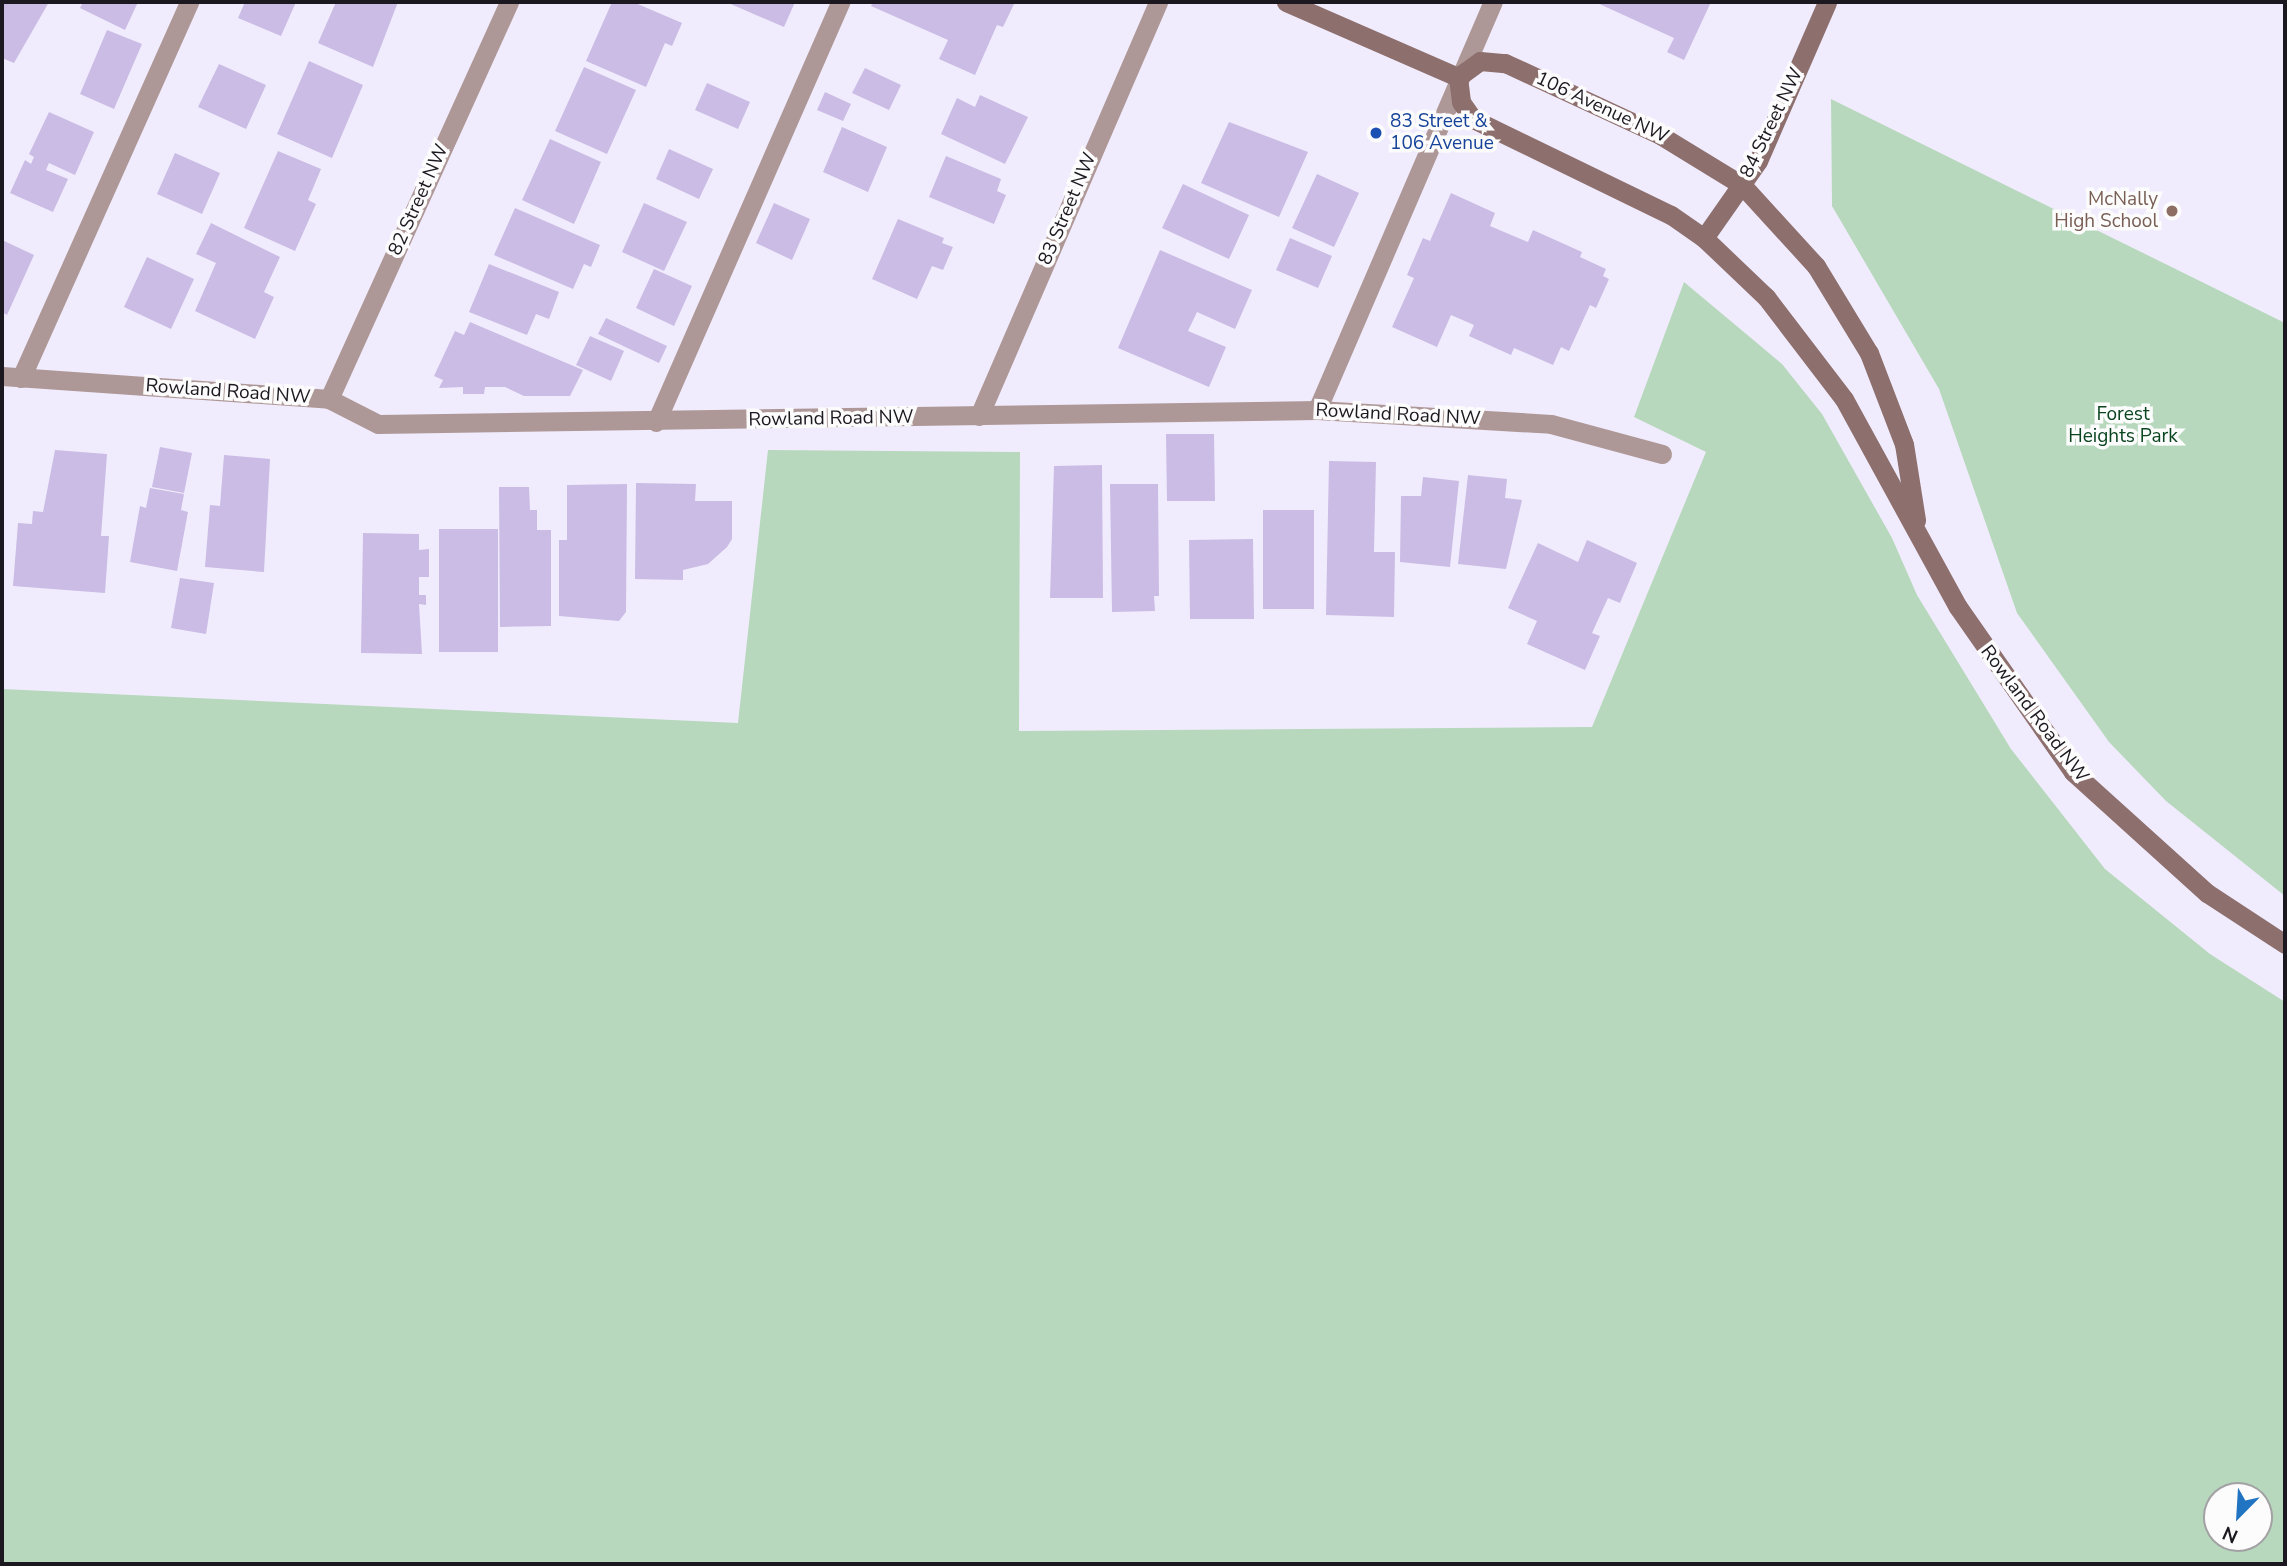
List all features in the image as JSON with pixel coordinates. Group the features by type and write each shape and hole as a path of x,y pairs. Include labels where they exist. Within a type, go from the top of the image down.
{"main road":[{"path":"1286,2 1458,77 1461,102 1473,119 1490,130 1626,192 1703,238"},
{"name":"84 Street NW","path":"1703,238 1742,185 1762,152 1827,2"},
{"name":"106 Avenue NW","path":"1458,77 1480,61 1504,63 1660,135 1742,185"},
{"name":"Rowland Road NW","path":"1742,185 1816,266 1869,353 1904,444 1917,531"},
{"name":"Rowland Road NW","path":"1703,238 1766,297 1844,399 1964,618 2073,772 2207,893 2285,944"}],"street":[{"path":"11,377 189,2"},
{"name":"82 Street NW","path":"329,399 509,2"},
{"path":"656,422 840,2"},
{"name":"83 Street NW","path":"979,416 1158,2"},
{"path":"1317,410 1458,77 1493,2"},
{"name":"Rowland Road NW","path":"11,377 329,399 378,424 656,422 1317,410 1551,424 1662,454"}],"green space":[{"name":"Forest Heights Park","path":"1831,99 2285,323 2285,896 2166,801 2109,742 2017,613 1939,389 1832,206"},
{"path":"1684,282 1782,364 1822,414 1892,538 1917,595 2011,749 2105,869 2210,954 2285,1002 2285,1564 2,1564 2,689 738,723 768,450 1020,452 1019,731 1592,727 1706,452 1634,417"}],"building":[{"path":"2,2 49,2 14,63 2,58"},
{"path":"83,2 138,2 125,30 80,8"},
{"path":"245,2 296,2 281,36 238,18"},
{"path":"336,2 398,2 373,67 318,43"},
{"path":"612,2 633,2 682,23 672,46 665,43 646,87 586,61"},
{"path":"726,2 795,2 784,27"},
{"path":"873,2 1015,2 1003,27 997,25 975,75 939,59 948,40 871,6"},
{"path":"1595,2 1711,2 1684,60 1667,52 1674,38"},
{"path":"107,30 142,44 114,109 80,94"},
{"path":"309,61 363,85 332,158 277,134"},
{"path":"219,64 266,85 246,129 198,107"},
{"path":"584,67 636,90 607,154 555,131"},
{"path":"865,68 901,85 889,110 852,93"},
{"path":"707,83 750,102 738,129 695,110"},
{"path":"825,92 851,104 843,121 817,110"},
{"path":"980,95 1028,117 1005,164 941,134 957,98 975,107"},
{"path":"49,112 94,132 75,175 49,163 46,170 68,179 53,212 10,193 25,160 31,164 34,157 29,154"},
{"path":"1229,122 1308,152 1279,217 1201,183"},
{"path":"842,127 887,147 868,192 823,172"},
{"path":"550,139 601,162 574,224 522,200"},
{"path":"669,149 713,169 699,199 656,179"},
{"path":"278,151 321,169 308,200 316,204 295,251 244,228"},
{"path":"175,153 220,173 202,214 157,194"},
{"path":"946,156 1001,179 997,191 1006,195 994,224 929,197"},
{"path":"1317,174 1359,193 1334,247 1292,228"},
{"path":"1183,184 1249,215 1229,259 1162,228"},
{"path":"1451,193 1495,213 1490,226 1528,242 1533,230 1582,252 1580,257 1606,269 1603,276 1609,279 1596,308 1590,305 1569,351 1561,347 1553,365 1514,348 1511,355 1469,336 1474,325 1451,315 1437,347 1392,327 1414,278 1407,275 1423,238 1430,241"},
{"path":"644,203 687,222 664,271 622,252"},
{"path":"774,203 810,219 792,260 756,243"},
{"path":"515,208 600,245 591,267 584,264 573,289 494,255"},
{"path":"898,219 944,238 942,243 953,247 943,270 932,266 917,299 872,279"},
{"path":"211,223 280,257 264,292 274,297 255,339 195,311 216,263 196,254"},
{"path":"1290,238 1332,256 1318,288 1276,270"},
{"path":"2,240 34,255 7,315 2,312"},
{"path":"1160,250 1252,290 1235,329 1197,312 1188,331 1226,347 1209,387 1118,348"},
{"path":"147,257 194,279 171,329 124,307"},
{"path":"489,264 559,292 549,319 536,314 527,335 469,312"},
{"path":"654,269 692,286 674,326 636,308"},
{"path":"606,318 667,346 659,363 598,334"},
{"path":"470,322 583,370 570,396 524,396 505,387 485,387 484,394 463,394 463,387 439,388 443,380 434,376 455,331 464,335"},
{"path":"590,336 624,351 611,381 576,365"},
{"path":"1166,434 1214,434 1215,501 1167,501"},
{"path":"160,447 192,453 184,493 152,487"},
{"path":"55,450 107,454 101,536 109,536 105,593 13,586 18,523 32,524 33,511 43,512"},
{"path":"224,455 270,459 264,572 205,567 210,505 220,506"},
{"path":"1329,461 1376,462 1374,552 1395,552 1394,617 1326,615"},
{"path":"1102,465 1103,598 1050,598 1054,466"},
{"path":"1468,475 1507,479 1505,498 1522,500 1506,569 1458,564"},
{"path":"1423,477 1459,481 1450,567 1400,562 1401,496 1421,496"},
{"path":"636,483 696,484 695,501 732,501 732,539 727,547 708,564 683,570 683,580 635,579"},
{"path":"627,484 626,612 619,621 559,616 559,540 567,540 567,485"},
{"path":"1110,484 1158,484 1159,596 1154,596 1155,611 1112,612"},
{"path":"499,487 529,487 530,510 537,510 537,530 551,530 551,626 500,627"},
{"path":"150,488 184,494 181,510 188,512 177,571 130,562 140,506 146,508"},
{"path":"1263,510 1314,510 1314,609 1263,609"},
{"path":"439,529 498,529 498,652 439,652"},
{"path":"363,533 419,534 419,550 429,549 429,577 419,577 419,595 426,595 426,605 419,604 422,654 361,653"},
{"path":"1253,539 1254,619 1190,619 1189,540"},
{"path":"1587,540 1637,563 1620,603 1608,598 1592,633 1600,636 1585,670 1527,644 1537,621 1508,608 1538,543 1578,562"},
{"path":"180,578 214,583 206,634 171,628"}],"place":[{"name":"83 Street & 106 Avenue","path":"1376,133"},
{"name":"McNally High School","path":"2172,211"}]}
